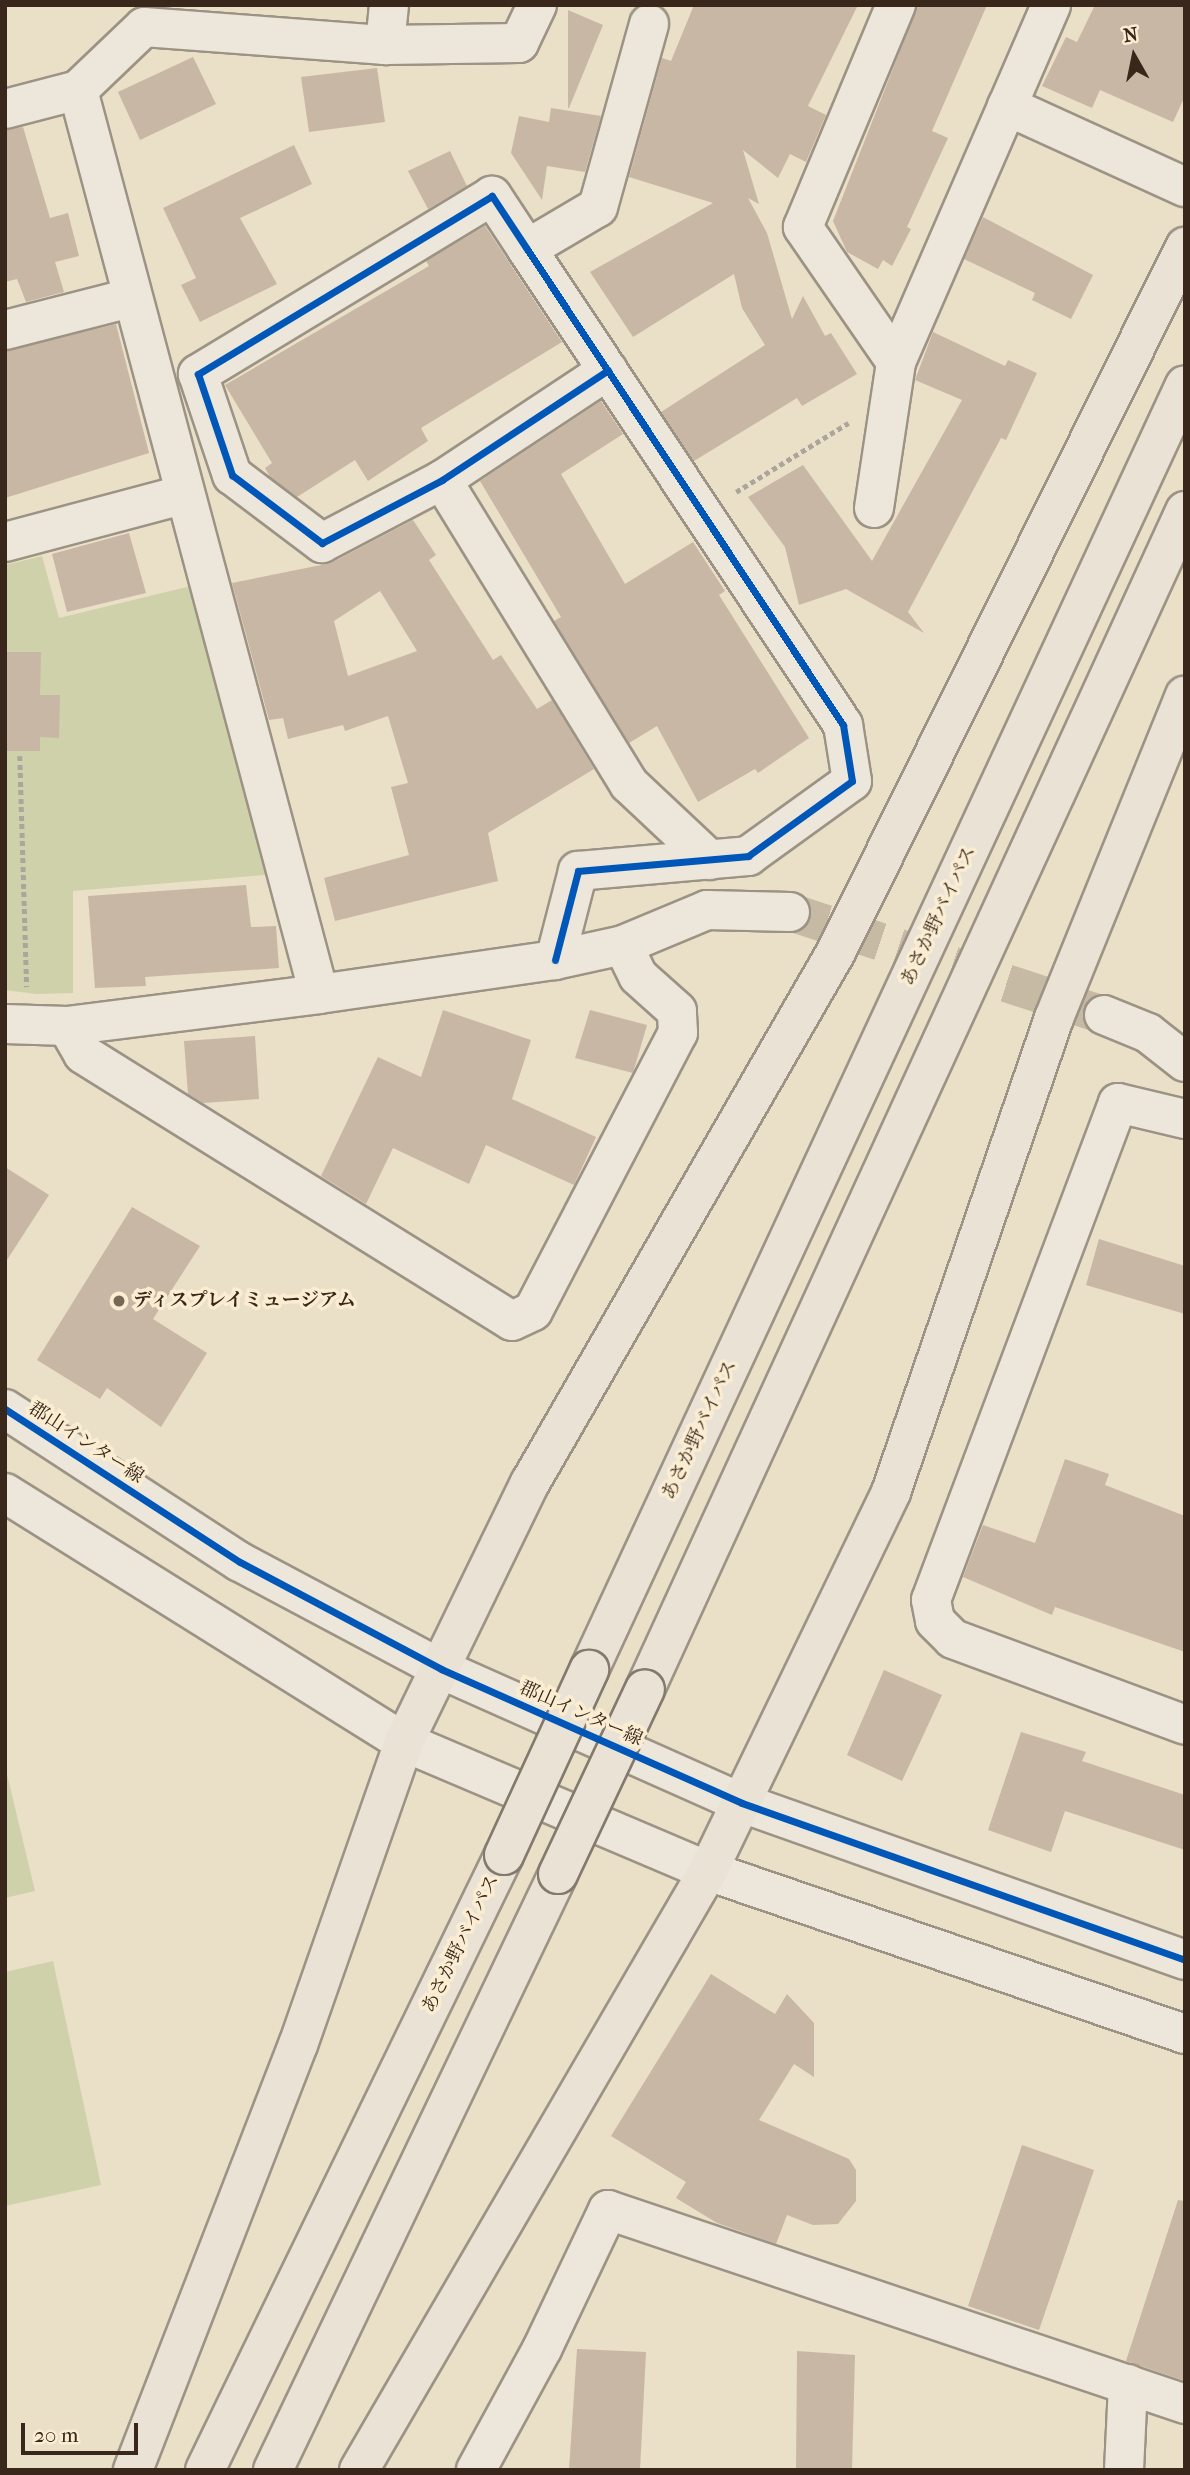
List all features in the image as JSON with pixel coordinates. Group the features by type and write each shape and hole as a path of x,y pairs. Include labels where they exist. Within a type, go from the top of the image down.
{"highway":[{"path":"133,2470 298,2045 404,1742 442,1669 530,1483 836,952 1185,247"},
{"name":"あさか野バイパス","path":"205,2470 503,1855 1185,384"},
{"path":"273,2470 645,1689 1185,512"},
{"path":"359,2470 708,1871 891,1492 1054,1018 1185,696"}],"street":[{"path":"385,45 389,5"},
{"path":"5,109 78,90 145,16 385,45 519,43 537,5"},
{"path":"896,5 803,227 896,362"},
{"path":"874,508 896,362 1051,5"},
{"path":"527,249 598,207 649,24"},
{"path":"78,90 131,298 319,994"},
{"path":"1007,106 1185,187"},
{"path":"555,960 578,871 748,856 852,781 843,725 703,513 608,370 527,249 492,196 198,374 233,475 321,543 442,480 608,370"},
{"path":"5,330 131,298"},
{"path":"442,480 629,784 710,860"},
{"path":"5,542 185,494"},
{"path":"17,1025 67,1026 555,960 623,945 707,910 790,912"},
{"path":"67,1026 83,1054 512,1321 533,1311 678,1033 677,1011 638,976 623,945"},
{"path":"1104,1015 1149,1033 1185,1062"},
{"path":"1185,1119 1118,1103 931,1600 935,1621 953,1639 1185,1725"},
{"name":"郡山インター線","path":"5,1409 240,1562 442,1669 742,1803 1185,1960"},
{"path":"5,1493 404,1742 708,1871 1185,2034"},
{"path":"476,2470 542,2349 608,2210 1185,2404"},
{"path":"1124,2470 1128,2384"}],"path":[{"path":"703,513 889,398"},
{"path":"17,1025 20,756"}],"green space":[{"path":"42,556 59,618 191,586 276,874 73,891 73,993 36,994 5,990 5,565"},
{"path":"5,1766 35,1891 5,1898"},
{"path":"53,1961 101,2185 5,2206 5,1972"}],"building":[{"path":"694,5 858,5 808,106 826,115 806,162 790,154 778,178 743,150 759,204 748,198 767,233 792,319 803,296 825,336 831,333 857,374 802,406 797,398 694,461 661,412 765,345 742,308 734,274 633,337 590,272 713,203 629,177 662,58 671,61"},
{"path":"918,5 987,5 932,131 948,138 907,227 911,229 892,266 883,260 878,269 847,252 833,221"},
{"path":"1095,5 1185,5 1185,96 1173,122 1100,90 1092,108 1042,86 1066,37 1077,42"},
{"path":"568,10 603,25 569,108 568,108"},
{"path":"193,57 216,104 140,140 118,92"},
{"path":"377,68 385,122 309,132 301,77"},
{"path":"551,108 601,116 585,172 547,166 542,200 511,153 519,116 549,122"},
{"path":"23,127 50,218 68,213 79,256 55,262 64,292 26,302 17,279 5,282 5,130"},
{"path":"294,145 312,184 240,218 277,284 200,322 181,285 196,278 163,208"},
{"path":"450,151 467,186 428,209 408,171"},
{"path":"983,217 1093,275 1071,319 1032,300 1035,293 964,259"},
{"path":"485,226 562,342 421,428 428,441 368,481 355,460 297,497 270,477 265,468 272,463 225,385 429,266 426,261"},
{"path":"116,324 149,453 5,498 5,351"},
{"path":"933,332 1005,366 1008,360 1037,373 1006,440 1001,438 908,612 924,633 846,589 799,605 785,547 748,497 803,465 872,561 962,400 915,380"},
{"path":"601,401 623,434 561,474 625,584 693,542 725,591 719,595 809,738 758,773 755,769 698,802 657,726 629,743 554,621 561,617 480,481"},
{"path":"413,520 436,555 429,560 493,660 501,655 537,709 552,700 594,769 488,833 498,881 335,921 324,878 409,855 391,787 408,783 388,716 345,731 343,725 288,739 283,718 269,720 232,583 331,563","holes":["380,591 417,651 348,676 334,621"]},
{"path":"129,533 146,593 67,612 52,554"},
{"path":"5,652 41,652 40,695 60,695 59,738 40,737 40,751 5,751"},
{"path":"246,885 251,927 276,926 279,968 145,977 146,986 95,988 88,896"},
{"path":"443,1010 531,1040 512,1099 596,1137 574,1185 486,1145 469,1184 393,1148 366,1204 321,1176 378,1057 421,1077"},
{"path":"590,1010 647,1025 633,1073 575,1058"},
{"path":"255,1036 259,1099 203,1103 188,1094 184,1041"},
{"path":"5,1167 49,1195 5,1263"},
{"path":"132,1207 200,1246 153,1319 207,1353 161,1427 107,1388 100,1399 37,1360"},
{"path":"1099,1239 1185,1266 1185,1314 1086,1285"},
{"path":"1065,1459 1109,1474 1105,1485 1185,1516 1185,1652 1055,1607 1052,1615 963,1577 983,1525 1035,1543"},
{"path":"884,1670 942,1695 902,1781 847,1755"},
{"path":"1021,1732 1086,1752 1082,1761 1185,1795 1185,1850 1065,1811 1051,1852 988,1830"},
{"path":"711,1974 775,2014 787,1994 814,2023 814,2077 794,2064 759,2120 849,2159 856,2170 856,2201 838,2224 813,2225 787,2215 776,2244 717,2223 676,2198 686,2182 611,2136"},
{"path":"1022,2145 1094,2170 1039,2330 968,2306"},
{"path":"1178,2200 1185,2201 1185,2381 1126,2361"},
{"path":"577,2349 646,2352 640,2470 569,2470"},
{"path":"797,2351 855,2355 852,2470 796,2470"}],"tunnel":[{"path":"790,912 1104,1015"}],"cycle path":[{"path":"555,960 578,871 748,856 852,781 843,725 527,249 492,196 198,374 232,475 322,543 442,480 608,370"},
{"path":"5,1409 240,1562 441,1669 742,1803 1185,1960"}],"place":[{"name":"ディスプレイミュージアム","path":"119,1301"}]}
